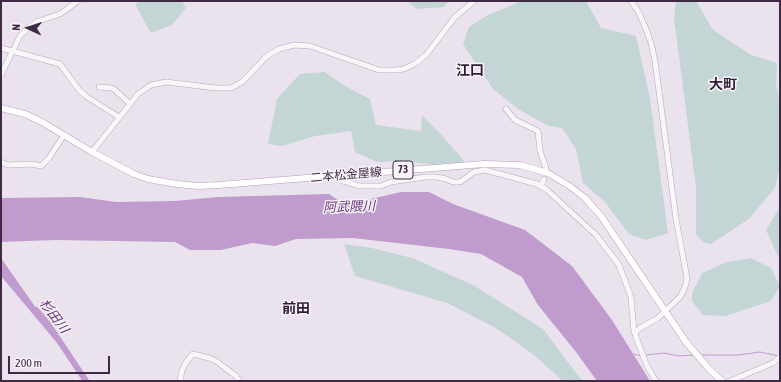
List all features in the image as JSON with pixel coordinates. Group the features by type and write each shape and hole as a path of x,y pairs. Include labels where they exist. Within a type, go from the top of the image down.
{"main road":[{"name":"二本松金屋線","path":"1,108 24,114 134,174 148,179 177,184 198,186 219,185 484,164 520,165 548,173 571,187 585,198 601,216 686,342 710,370 722,381"}],"street":[{"path":"1,75 20,36 36,22 60,14 78,1"},
{"path":"92,152 119,117 144,89 158,83 185,84 221,89 231,88 242,82 267,56 279,49 294,45 310,46 379,70 386,71 404,69 416,63 426,55 455,17 474,1"},
{"path":"631,1 638,11 646,29 655,60 676,219 687,278 681,296 658,318 640,328 636,333"},
{"path":"1,48 60,64 70,79 83,93 119,117"},
{"path":"100,87 112,88 130,104"},
{"path":"506,108 515,120 538,131 540,151 546,168"},
{"path":"1,162 8,165 32,164 41,166 49,158 64,135"},
{"path":"341,176 343,182 360,186 381,186 391,182 426,177 437,177 453,182 460,182 471,173 485,170 531,182 547,190 596,235 619,265 630,297 634,332 636,333 636,337 647,366 656,381"},
{"path":"542,187 544,179"},
{"path":"180,381 182,370 190,357 194,354 216,361 236,376 239,381"},
{"path":"730,381 773,363 780,357"}],"shaded area":[{"path":"141,1 182,1 186,8 172,25 151,33 135,4"},
{"path":"407,1 449,1 444,7 417,9"},
{"path":"522,1 586,1 601,28 636,36 650,98 668,233 646,240 629,234 605,202 583,183 576,149 562,128 548,126 518,109 493,89 463,44 469,27 486,16"},
{"path":"676,1 696,1 713,30 751,55 777,63 776,84 780,102 780,166 775,188 749,219 711,244 703,242 696,234 696,187 674,18"},
{"path":"325,72 343,85 370,99 376,125 421,131 422,115 464,161 453,167 403,161 377,162 355,152 351,131 315,136 282,146 268,144 277,99 300,74"},
{"path":"780,207 780,261 766,230"},
{"path":"344,244 372,248 412,258 473,285 543,329 582,381 563,381 535,356 512,339 494,327 447,303 355,276"},
{"path":"751,258 771,268 780,286 771,301 725,316 703,315 692,301 692,293 702,273 727,262"}],"water":[{"name":"阿武隈川","path":"401,192 429,192 453,204 525,230 572,266 612,320 650,381 597,381 538,305 522,277 481,254 353,238 296,239 275,246 252,243 221,250 190,250 175,242 55,240 1,242 1,198 80,197 116,202 175,201 218,197 329,194 345,205"},
{"path":"1,258 78,368 1,276"}],"waterway":[{"name":"杉田川","path":"36,310 48,324 86,381"},
{"path":"701,355 738,355 760,352 779,356"},
{"path":"646,355 664,353 679,356 694,355"},
{"path":"634,354 641,356"}],"district":[{"name":"江口","path":"470,71"},
{"name":"大町","path":"723,85"},
{"name":"前田","path":"296,309"}]}
